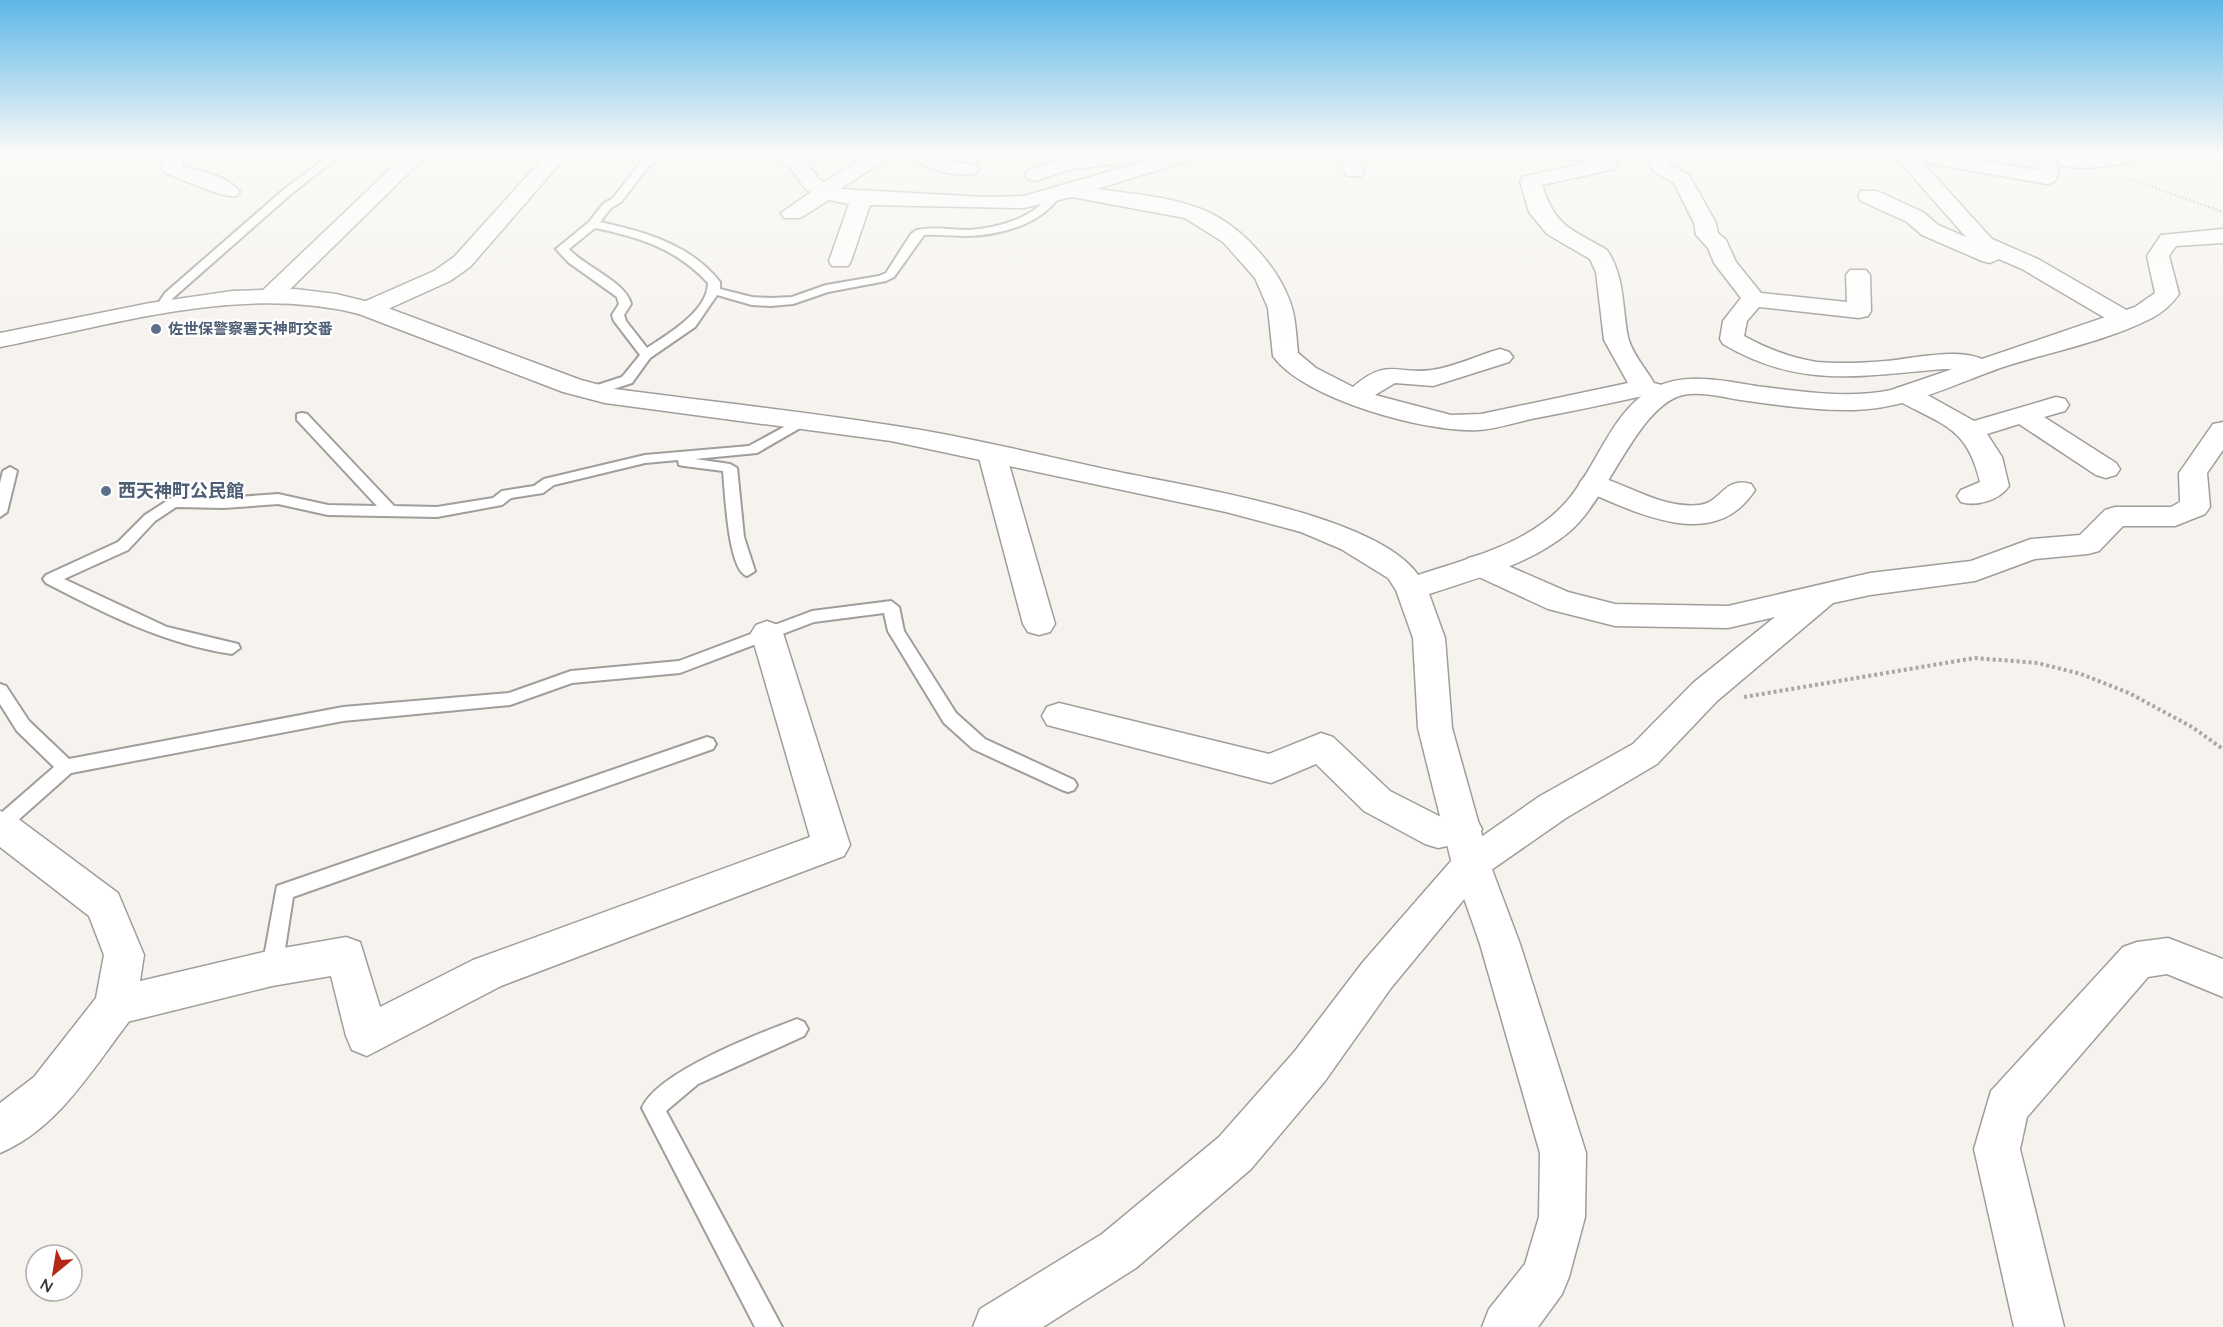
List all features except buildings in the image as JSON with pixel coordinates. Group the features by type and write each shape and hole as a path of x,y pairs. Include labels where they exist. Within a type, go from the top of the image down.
{"street":[{"path":"271,295 353,216"},
{"path":"368,309 442,276 462,262 503,216"},
{"path":"840,261 856,216"},
{"path":"1199,216 1211,223 1242,250 1270,283 1279,302 1286,356 1306,373 1360,399 1442,421 1481,422 1679,387 1788,398 1859,402 1906,394 1979,367 2126,320 2158,305 2167,294 2158,256 2169,240 2223,236"},
{"path":"1543,216 1555,229 1599,255 1608,272 1616,340 1652,390"},
{"path":"1701,216 1707,235 1718,245 1725,263 1754,298 1859,310 1858,275"},
{"path":"1913,216 1930,230 1990,256 2040,272"},
{"path":"1959,216 1984,244 2030,264 2040,272 2126,320"},
{"path":"0,340 161,308 271,295 336,301 368,309 507,363 593,392 614,397 807,420 891,433 1227,502 1311,525 1352,542 1399,571 1411,589 1429,638 1435,728 1467,847 1500,944 1563,1153 1562,1217 1545,1277 1507,1327"},
{"path":"1754,298 1739,312 1731,326 1732,339 1747,349 1796,368 1882,369 1964,360 1979,367"},
{"path":"1360,399 1363,391 1390,375 1433,378 1500,357"},
{"path":"1411,589 1527,548 1549,535 1577,508 1652,390"},
{"path":"1906,394 1971,430 1988,457 1995,486 1971,496"},
{"path":"1971,430 2056,405"},
{"path":"2023,415 2106,469"},
{"path":"1479,565 1559,601 1615,615 1728,618 1824,594 1939,573 1975,571 2031,549 2088,544 2115,517 2175,516 2195,507 2193,473 2223,430"},
{"path":"992,454 1039,624"},
{"path":"1593,484 1667,512 1690,515 1716,511 1741,490"},
{"path":"998,1327 1119,1251 1235,1153 1310,1066 1467,847 1553,807 1645,754 1705,692 1824,594"},
{"path":"115,1006 272,969 346,955 368,1036 487,973 831,845 767,633"},
{"path":"1059,716 1271,769 1321,747 1377,801 1467,847"},
{"path":"0,825 104,905 124,955 115,1006 49,1092 0,1131"},
{"path":"2039,1327 1997,1149 2007,1106 2137,960 2168,956 2223,978"}],"lane":[{"path":"161,308 169,296 261,216"},
{"path":"599,216 593,224 562,249 572,260 623,295 625,304 618,315 620,321 646,355"},
{"path":"714,291 752,301 771,302 793,300 826,289 882,279 890,275 915,236 921,232 969,233 989,230 1029,216"},
{"path":"593,224 659,240 688,255 714,282 714,291 691,324 646,355 627,380 593,392"},
{"path":"302,417 390,511"},
{"path":"232,648 210,646 155,631 51,579 123,546 150,518 173,502 224,503 278,499 328,510 437,512 497,502 507,494 538,490 549,482 645,459 752,450 807,420"},
{"path":"673,456 687,463 730,468 737,537 747,571"},
{"path":"0,512 10,471"},
{"path":"0,825 66,767 343,714 510,699 571,677 680,667 812,617 891,607 896,631 950,718 979,744 1068,785"},
{"path":"0,690 23,726 66,767"},
{"path":"272,969 284,892 707,744"},
{"path":"770,1327 758,1310 653,1108 690,1077 797,1029"}],"path":[{"path":"1705,692 1724,700 1975,658 2038,663 2081,674 2129,693 2192,727 2223,749"}],"place":[{"name":"佐世保警察署天神町交番","path":"156,329"},
{"name":"西天神町公民館","path":"106,491"}]}
